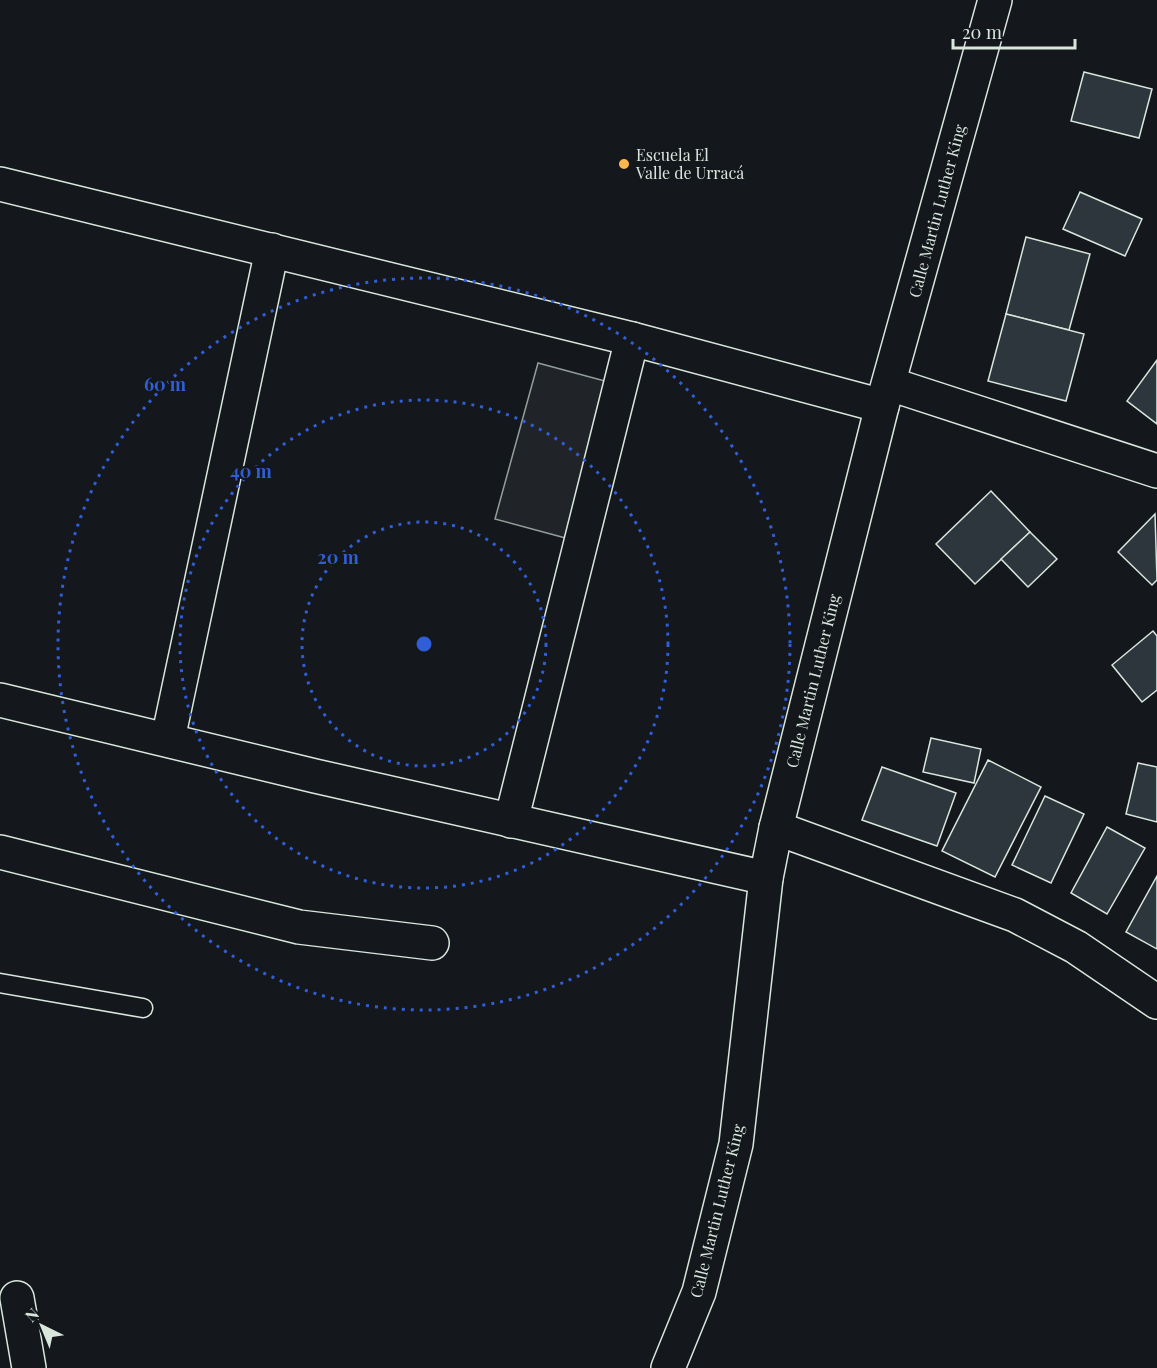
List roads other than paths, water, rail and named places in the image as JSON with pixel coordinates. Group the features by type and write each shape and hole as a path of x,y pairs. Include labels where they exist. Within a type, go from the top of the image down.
{"street":[{"name":"Calle Martin Luther King","path":"668,1368 699,1292 736,1144 766,878 776,828 886,395 995,0"},
{"path":"0,184 632,339 886,395 1157,471"},
{"path":"168,739 272,250"},
{"path":"511,821 632,339"},
{"path":"0,700 511,821 766,878"},
{"path":"776,828 1015,915 1076,946 1157,1002"},
{"path":"0,852 299,927 432,943"},
{"path":"9,1297 29,1368"}],"lane":[{"path":"0,982 143,1008"}],"place":[{"name":"Escuela El Valle de Urracá","path":"624,164"}]}
